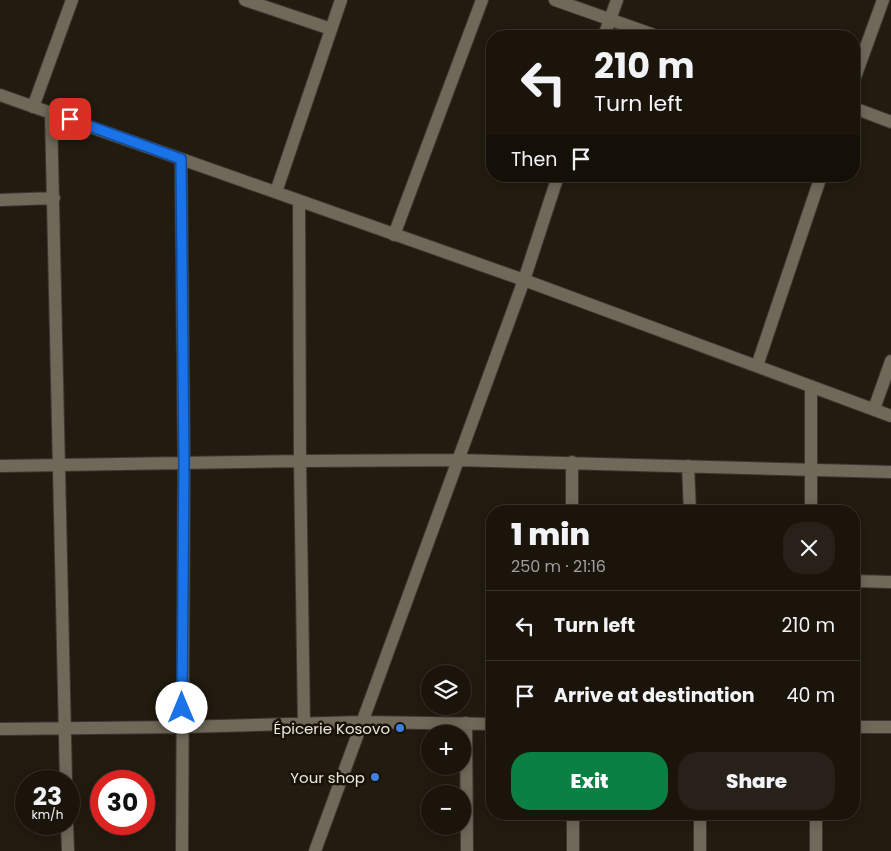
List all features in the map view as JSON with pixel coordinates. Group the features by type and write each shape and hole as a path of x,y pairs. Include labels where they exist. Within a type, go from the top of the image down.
{"street":[{"path":"34,106 72,0"},
{"path":"246,0 331,30"},
{"path":"276,192 341,0"},
{"path":"394,235 482,0"},
{"path":"555,0 641,30"},
{"path":"606,30 617,0"},
{"path":"860,63 883,0"},
{"path":"0,95 524,280 891,416"},
{"path":"860,110 891,122"},
{"path":"51,113 66,770"},
{"path":"181,159 184,463 182,851"},
{"path":"315,851 524,280 556,182"},
{"path":"758,366 819,182"},
{"path":"0,200 54,198"},
{"path":"299,201 304,724"},
{"path":"874,409 891,361"},
{"path":"810,386 811,505"},
{"path":"0,466 300,460 458,460 891,472"},
{"path":"572,462 572,505"},
{"path":"688,466 690,505"},
{"path":"860,581 891,582"},
{"path":"0,729 182,727 362,722 486,724"},
{"path":"466,724 468,851"},
{"path":"860,727 891,727"},
{"path":"573,820 573,851"},
{"path":"700,820 700,851"},
{"path":"816,820 816,851"},
{"path":"67,835 68,851"}],"place":[{"name":"Épicerie Kosovo","path":"400,728"},
{"name":"Your shop","path":"375,777"}],"route":[{"path":"70,119 181,159 184,463 182,708"}]}
